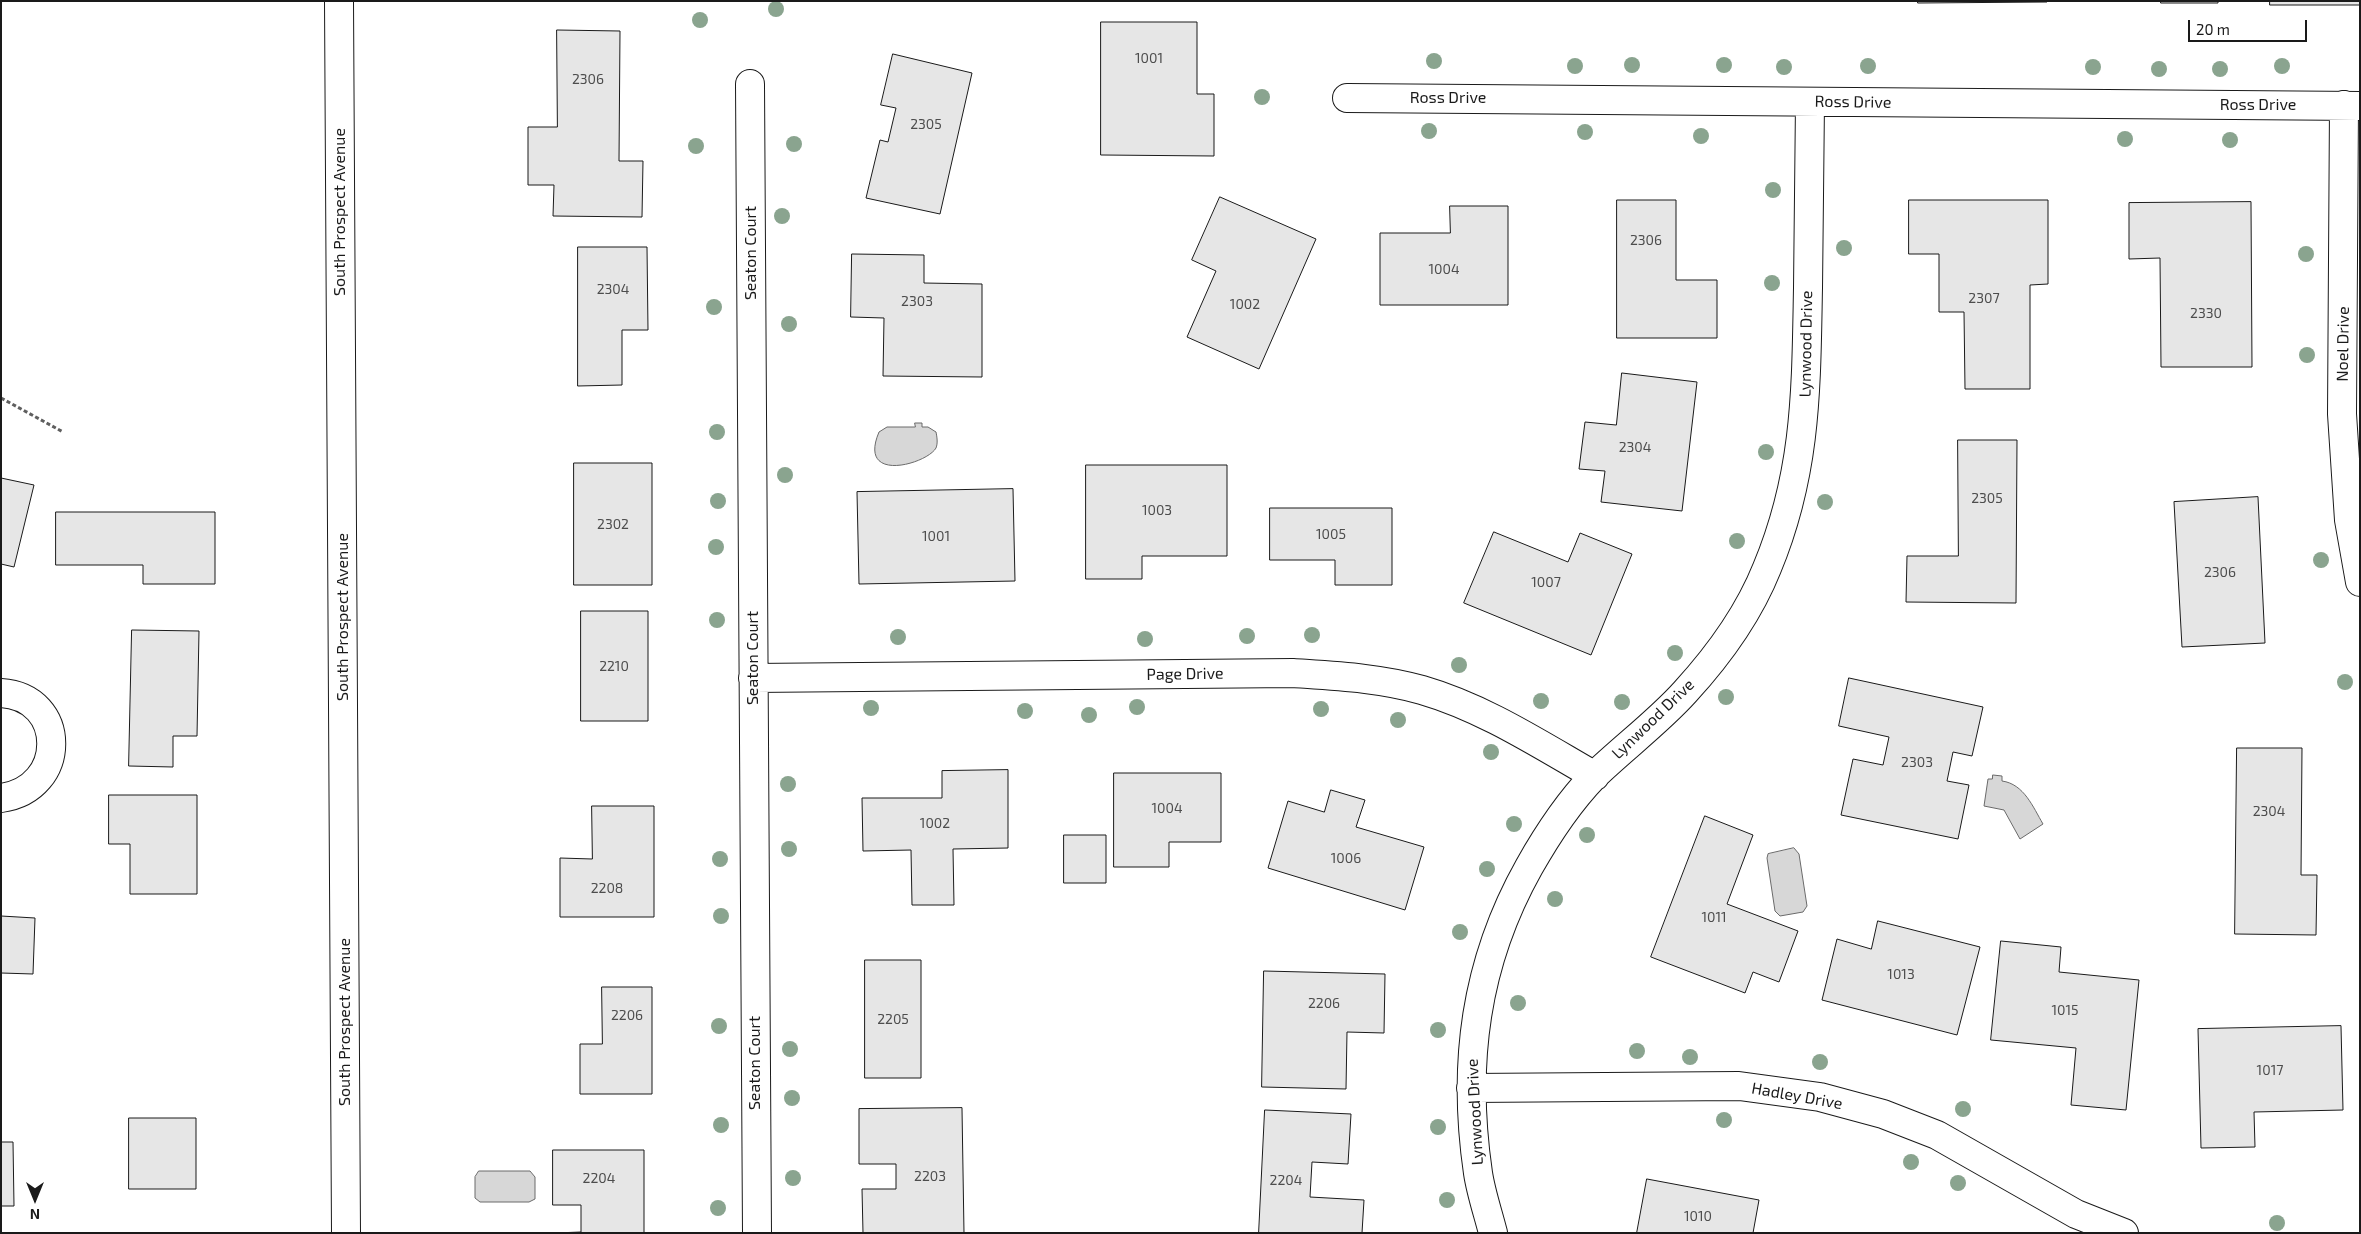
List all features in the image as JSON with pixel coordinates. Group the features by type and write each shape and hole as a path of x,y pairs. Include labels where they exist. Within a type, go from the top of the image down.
{"street":[{"name":"South Prospect Avenue","path":"339,1 346,1233"},
{"name":"Seaton Court","path":"750,84 756,1233"},
{"name":"Ross Drive","path":"1347,98 2352,106"},
{"name":"Lynwood Drive","path":"1493,1233 1478,1175 1471,1088 1472,1039 1486,966 1511,899 1547,835 1595,776 1685,692 1733,631 1766,572 1787,518 1799,465 1806,388 1810,102"},
{"name":"Noel Drive","path":"2352,106 2342,414 2349,520 2360,582"},
{"name":"Page Drive","path":"753,678 1284,673 1364,678 1421,690 1479,711 1595,776"},
{"path":"1,693 11,694 29,701 43,715 51,733 52,753 45,771 33,786 15,796 1,798"},
{"name":"Hadley Drive","path":"1471,1088 1739,1086 1820,1097 1883,1114 1937,1135 2076,1214 2124,1233"}],"path":[{"path":"1,398 63,432"}],"shaded area":[{"path":"915,423 922,423 922,427 928,427 936,432 937,446 930,454 920,460 896,466 885,464 877,459 875,448 879,432 887,427 915,427"},
{"path":"1993,775 2002,776 2002,781 2010,783 2022,791 2043,824 2020,839 2004,810 1984,806 1988,779 1992,779"},
{"path":"1794,848 1799,854 1807,906 1803,912 1780,916 1775,911 1767,858 1768,854"},
{"path":"479,1171 530,1171 535,1177 535,1199 529,1202 480,1202 475,1198 475,1177"}],"building":[{"path":"1918,1 2047,1 2047,2 1918,3"},
{"path":"2161,1 2218,1 2218,3 2161,3"},
{"path":"2270,1 2360,1 2360,5 2270,5"},
{"path":"1101,22 1197,22 1197,94 1214,94 1214,156 1101,155"},
{"path":"557,30 620,31 619,161 643,161 642,217 553,216 554,185 528,185 528,127 557,127"},
{"path":"893,54 972,73 940,214 866,198 880,140 888,142 896,108 881,105"},
{"path":"1220,197 1316,239 1259,369 1187,337 1216,271 1192,260"},
{"path":"1617,200 1676,200 1676,280 1717,280 1717,338 1617,338"},
{"path":"1909,200 2048,200 2048,284 2030,285 2030,389 1965,389 1964,312 1939,312 1939,254 1909,254"},
{"path":"2251,202 2252,367 2161,367 2160,258 2129,259 2129,203"},
{"path":"1450,206 1508,206 1508,305 1380,305 1380,233 1450,233"},
{"path":"578,247 647,247 648,330 622,330 622,385 578,386"},
{"path":"852,254 924,255 924,283 982,284 982,377 883,376 884,318 851,317"},
{"path":"1622,373 1697,382 1682,511 1601,502 1605,471 1579,469 1585,422 1616,425"},
{"path":"1958,440 2017,440 2016,603 1906,602 1907,556 1958,556"},
{"path":"574,463 652,463 652,585 574,585"},
{"path":"1086,465 1227,465 1227,556 1142,556 1142,579 1086,579"},
{"path":"1,478 34,485 14,567 1,564"},
{"path":"1013,489 1015,581 859,584 857,492"},
{"path":"2258,497 2265,643 2182,647 2174,502"},
{"path":"1270,508 1392,508 1392,585 1335,585 1335,560 1270,560"},
{"path":"56,512 215,512 215,584 143,584 143,565 56,565"},
{"path":"1494,532 1568,562 1580,533 1632,554 1591,655 1464,603"},
{"path":"581,611 648,611 648,721 581,721"},
{"path":"132,630 199,631 197,736 173,736 173,767 129,766"},
{"path":"1849,678 1983,707 1972,756 1953,752 1947,781 1969,785 1958,839 1841,815 1853,759 1883,765 1889,737 1839,726"},
{"path":"2237,748 2302,748 2301,875 2317,875 2316,935 2235,934"},
{"path":"1008,770 1008,848 953,849 954,905 912,905 911,850 863,851 862,798 942,798 942,771"},
{"path":"1114,773 1221,773 1221,842 1169,842 1169,867 1114,867"},
{"path":"1331,790 1365,800 1356,827 1424,847 1405,910 1268,868 1288,801 1324,812"},
{"path":"109,795 197,795 197,894 130,894 130,844 109,844"},
{"path":"592,806 654,806 654,917 560,917 560,858 592,859"},
{"path":"1705,816 1753,835 1727,904 1798,931 1779,982 1753,972 1745,993 1651,957"},
{"path":"1064,835 1106,835 1106,883 1064,883"},
{"path":"1,916 35,918 33,974 1,973"},
{"path":"1878,921 1980,947 1957,1035 1822,1000 1837,939 1871,949"},
{"path":"2001,941 2061,947 2059,972 2139,980 2126,1110 2071,1105 2076,1048 1991,1040"},
{"path":"865,960 921,960 921,1078 865,1078"},
{"path":"1264,971 1385,974 1384,1033 1347,1032 1346,1089 1262,1087"},
{"path":"602,987 652,987 652,1094 580,1094 580,1044 602,1044"},
{"path":"2341,1026 2343,1110 2254,1112 2255,1147 2201,1148 2198,1029"},
{"path":"962,1108 964,1233 863,1233 862,1189 896,1189 896,1164 859,1164 859,1109"},
{"path":"1265,1110 1351,1114 1348,1164 1312,1162 1310,1197 1364,1200 1362,1233 1259,1233"},
{"path":"129,1118 196,1118 196,1189 129,1189"},
{"path":"1,1142 13,1142 14,1206 1,1206"},
{"path":"553,1150 644,1150 644,1233 555,1233 581,1232 581,1205 553,1205"},
{"path":"1647,1179 1759,1200 1753,1233 1637,1233"}]}
